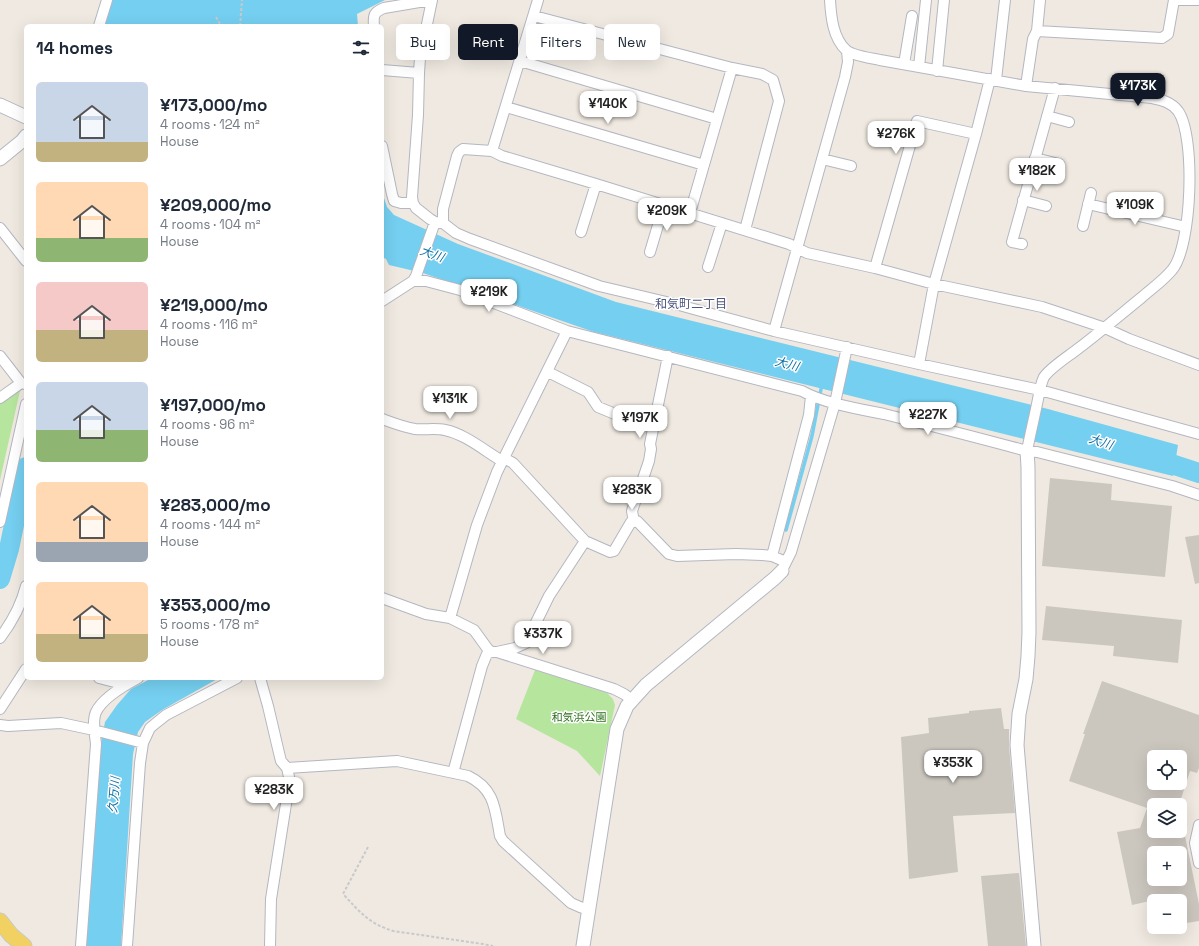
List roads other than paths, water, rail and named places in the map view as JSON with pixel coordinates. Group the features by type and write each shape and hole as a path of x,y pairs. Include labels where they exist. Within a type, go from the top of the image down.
{"main road":[{"path":"0,921 6,937 24,946"}],"street":[{"path":"100,24 107,0"},
{"path":"374,24 374,16 378,10 432,0 420,58 418,115 412,197 416,208 437,224 470,239 599,286 678,305 774,331 1039,393 1199,434"},
{"path":"492,151 538,0"},
{"path":"774,331 848,62 847,51 835,31 832,20 830,0"},
{"path":"919,67 926,0"},
{"path":"937,70 944,0"},
{"path":"919,364 934,284 976,134 993,80 1005,0"},
{"path":"1026,86 1033,39 1037,31 1040,0"},
{"path":"1037,31 1162,38 1168,34 1174,0 1199,0"},
{"path":"534,16 732,68 762,74 773,80 780,101 745,230"},
{"path":"904,64 912,16"},
{"path":"847,51 880,60 1026,86 1164,100 1172,105 1178,112 1186,133 1195,172 1183,247 1179,259 1173,269 1105,328 1044,377 1027,449 1029,632 1026,679 1019,714 1017,745 1034,946"},
{"path":"520,61 718,119"},
{"path":"690,213 732,68"},
{"path":"384,70 419,74"},
{"path":"1022,244 1012,242 1055,88"},
{"path":"0,105 24,116"},
{"path":"506,107 704,165"},
{"path":"1047,116 1069,122"},
{"path":"875,268 917,121 976,134"},
{"path":"0,159 24,138"},
{"path":"384,300 414,278 443,209 459,152 463,149 492,151 502,156 745,230 798,248 808,253 875,268 934,284 1042,307 1105,328 1129,339 1199,364"},
{"path":"384,156 394,201 401,203 413,203"},
{"path":"1035,158 1058,164"},
{"path":"822,159 850,166"},
{"path":"581,232 596,184"},
{"path":"1083,226 1091,193"},
{"path":"1023,200 1046,206"},
{"path":"1088,204 1186,227"},
{"path":"650,252 664,205"},
{"path":"708,266 722,223"},
{"path":"0,228 24,258"},
{"path":"414,278 460,290 567,331 802,391 812,397 832,400 1027,449 1172,486 1199,495"},
{"path":"450,618 477,525 503,459 548,372 567,331"},
{"path":"583,946 618,729 622,716 632,700 646,685 775,578 784,566 791,552 847,349"},
{"path":"0,356 23,384 0,398"},
{"path":"634,522 632,512 649,461 653,427 668,356"},
{"path":"548,372 588,392 598,407 637,424 653,427"},
{"path":"772,556 809,415 812,397"},
{"path":"0,522 24,413"},
{"path":"384,420 401,426 416,429 432,428 446,430 460,435 513,464 585,541 610,552 614,551 631,522 637,521 666,551 673,555 736,554 772,556 784,566"},
{"path":"529,662 525,650 526,643 549,596 585,541"},
{"path":"384,599 426,614 450,618 474,630 487,648 494,652 614,689 632,700"},
{"path":"0,638 9,627 24,603"},
{"path":"454,773 483,662 487,654 515,648 526,643"},
{"path":"0,709 24,672"},
{"path":"106,680 126,685"},
{"path":"81,946 98,731 94,719 100,706 135,680"},
{"path":"128,946 140,763 140,742 150,728 166,715 233,680"},
{"path":"261,680 281,761 287,768 289,777 271,899 270,946"},
{"path":"0,725 8,726 62,723 140,742"},
{"path":"287,768 397,761 468,776 477,780 483,785 492,799 500,836 503,841 571,903 589,910"},
{"path":"1199,825 1195,843 1199,863"}],"water":[{"path":"112,0 385,0 357,14 358,24 105,24"},
{"path":"384,198 387,207 394,215 458,244 616,302 1048,409 1178,445 1173,476 594,332 423,273 389,265 384,258"},
{"name":"久万川","path":"148,680 215,680 162,710 145,722 138,732 133,754 121,946 86,946 101,743 105,722 131,689"}],"waterway":[{"path":"786,530 812,436 822,384"},
{"name":"大川","path":"1150,457 1199,473"},
{"path":"0,579 9,549 24,477"}],"district":[{"name":"和気町二丁目","path":"691,304"}],"park label":[{"name":"和気浜公園","path":"579,717"}]}
